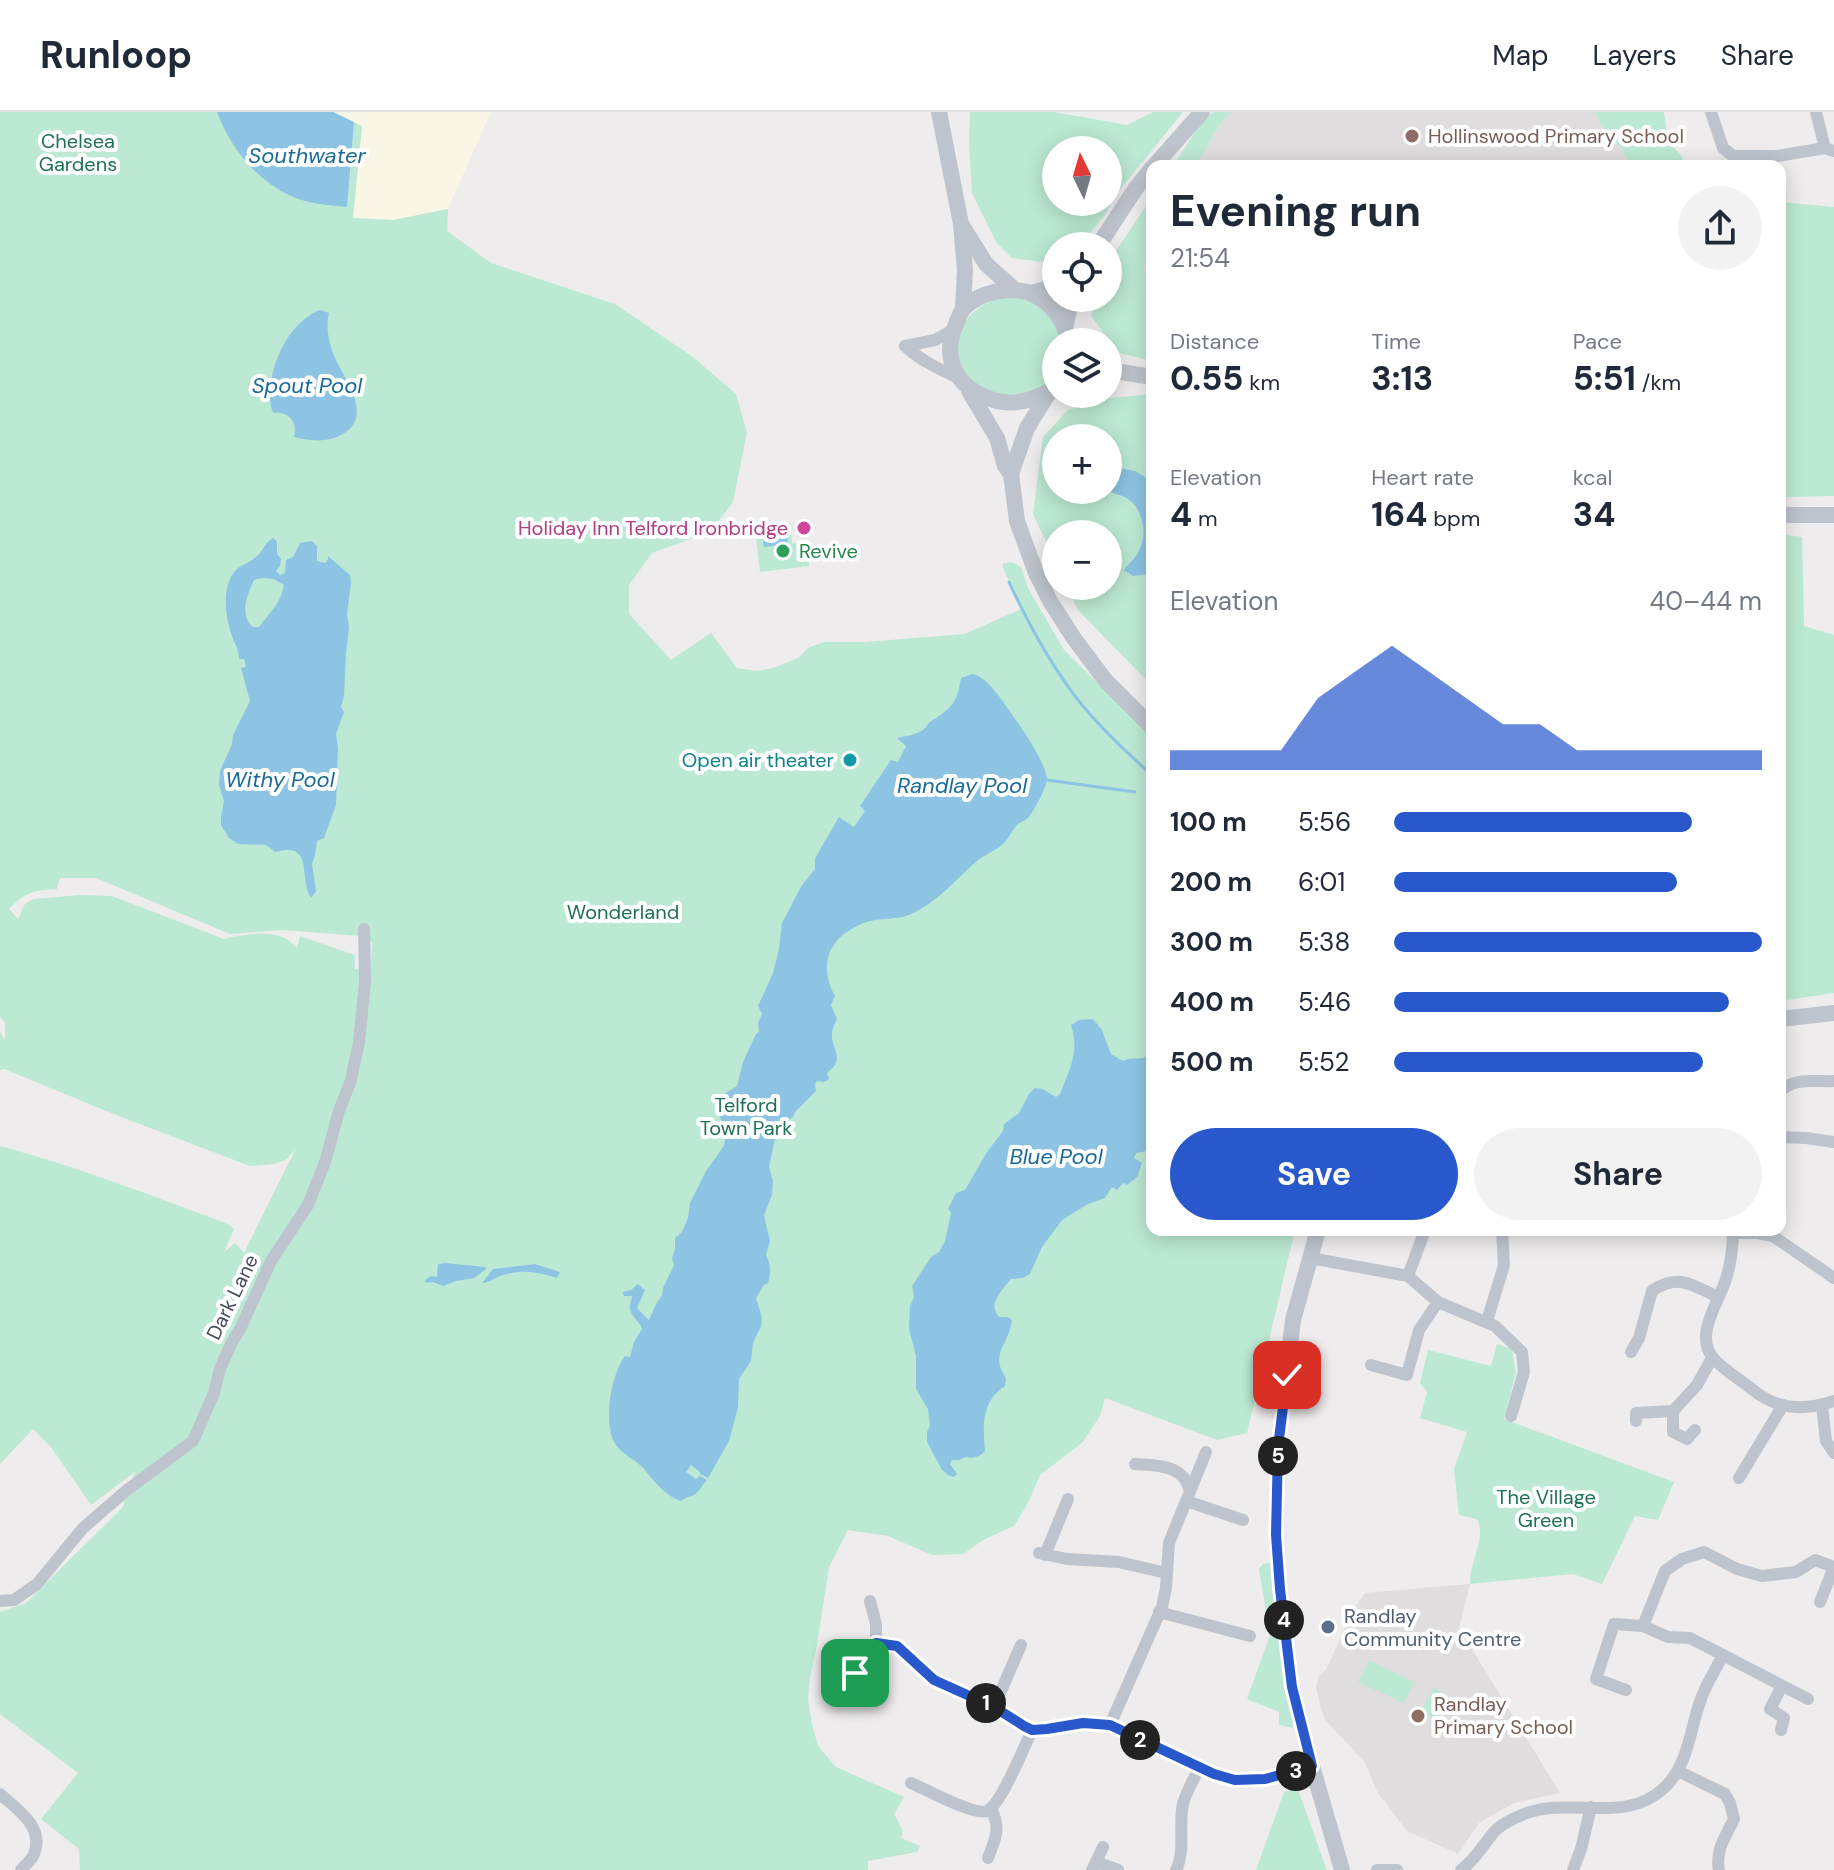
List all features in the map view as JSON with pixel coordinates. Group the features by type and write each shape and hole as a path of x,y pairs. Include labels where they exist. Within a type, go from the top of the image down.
{"street":[{"path":"939,112 961,224 965,270 963,308 953,330 951,355 963,383 997,438 1005,466 1011,474"},
{"path":"1159,160 1202,112"},
{"path":"1711,112 1723,148 1739,160"},
{"path":"1747,160 1830,150 1816,112"},
{"path":"1107,232 1146,176"},
{"path":"961,224 986,264 1023,292 1046,302 1057,314 1063,328"},
{"path":"963,308 981,296 998,290 1023,292 1042,289"},
{"path":"953,330 935,340 905,346 993,401 1027,401 1042,394"},
{"path":"1122,372 1146,376"},
{"path":"1042,406 1027,428 1011,474 1017,521 1036,573 1073,637 1105,680 1146,721"},
{"path":"1786,515 1834,515"},
{"name":"Dark Lane","path":"0,1601 14,1600 37,1584 83,1528 127,1490 193,1441 214,1393 220,1369 264,1274 308,1205 325,1162 351,1080 359,1042 365,982 364,929"},
{"path":"1786,1018 1834,1013"},
{"path":"1786,1086 1797,1081 1834,1081"},
{"path":"1786,1137 1834,1142"},
{"path":"1316,1236 1293,1320 1278,1447 1276,1535 1292,1687 1342,1870"},
{"path":"1408,1276 1423,1236"},
{"path":"1487,1321 1504,1265 1502,1236"},
{"path":"1733,1236 1726,1279 1708,1320 1707,1341 1712,1358 1767,1400 1789,1407 1828,1403 1826,1441 1834,1453"},
{"path":"1773,1236 1834,1278"},
{"path":"1310,1258 1408,1276 1438,1302 1487,1321 1502,1332 1522,1352 1524,1372 1511,1416"},
{"path":"1631,1352 1639,1338 1652,1291 1663,1283 1684,1281 1718,1297"},
{"path":"1371,1365 1407,1375 1419,1330 1438,1302"},
{"path":"1695,1430 1687,1439 1673,1432 1673,1411 1697,1385 1712,1358"},
{"path":"1739,1478 1783,1405"},
{"path":"1636,1421 1636,1413 1673,1411"},
{"path":"1110,1725 1159,1612 1166,1588 1169,1543 1206,1452"},
{"path":"1135,1464 1162,1466 1177,1471 1186,1478 1188,1496"},
{"path":"1188,1496 1243,1520"},
{"path":"1068,1499 1042,1554 1119,1562 1166,1573"},
{"path":"1643,1626 1665,1571 1682,1559 1704,1552 1737,1569 1762,1576 1796,1572 1815,1560 1834,1567 1826,1596"},
{"path":"848,1696 855,1673 876,1643 876,1624 870,1601"},
{"path":"1159,1612 1250,1636"},
{"path":"1626,1690 1596,1679 1614,1624 1643,1626 1668,1637 1690,1638 1808,1699"},
{"path":"876,1643 897,1646 934,1680 994,1707 1032,1730 1083,1723 1110,1725 1199,1768 1225,1778 1246,1781 1275,1777 1312,1766"},
{"path":"994,1707 1021,1645"},
{"path":"1461,1870 1498,1828 1510,1820 1562,1806 1619,1809 1641,1803 1665,1788 1678,1771 1701,1697 1723,1655"},
{"path":"1781,1730 1784,1718 1770,1709 1782,1686"},
{"path":"911,1783 950,1802 979,1812 987,1811 998,1802 1032,1730"},
{"path":"1176,1870 1180,1860 1183,1803 1199,1768"},
{"path":"1678,1771 1725,1794 1730,1803 1734,1819 1722,1842 1717,1859 1719,1870"},
{"path":"0,1794 28,1818 34,1831 36,1843 33,1856 21,1870"},
{"path":"1573,1870 1591,1807"},
{"path":"988,1858 998,1831 991,1808"},
{"path":"1103,1847 1094,1866 1118,1870"},
{"path":"1377,1870 1397,1870"}],"shaded area":[{"path":"333,112 491,112 448,209 393,220 353,218 362,126"},
{"name":"Hollinswood Primary School","path":"1232,112 1595,112 1600,124 1628,160 1199,160 1222,121"},
{"name":"Randlay Primary School","path":"1470,1584 1459,1628 1560,1793 1514,1803 1479,1823 1458,1854 1407,1831 1378,1793 1364,1761 1326,1721 1316,1686 1353,1610 1365,1593"}],"green space":[{"name":"Telford Town Park","path":"0,112 333,112 362,126 353,218 393,220 448,209 447,231 491,263 615,304 693,357 736,394 747,433 733,502 710,532 652,553 629,585 629,614 671,660 711,633 737,668 757,671 798,658 808,648 824,642 965,634 1021,609 1003,568 1003,564 1011,562 1021,567 1028,588 1064,650 1146,731 1146,1236 1294,1236 1247,1433 1217,1440 1105,1398 1100,1416 1083,1442 1040,1475 1014,1526 985,1539 963,1554 932,1555 888,1536 848,1530 829,1567 810,1678 808,1699 812,1724 818,1746 836,1767 904,1797 894,1814 903,1831 901,1838 920,1846 917,1852 868,1861 868,1870 80,1870 79,1849 41,1819 78,1773 0,1714 0,1612 26,1603 123,1507 136,1471 91,1505 51,1447 33,1429 0,1464 0,1146 87,1173 228,1224 234,1229 224,1252 235,1243 244,1253 296,1148 287,1159 275,1164 250,1166 0,1070 0,1032 5,1040 5,1022 0,1017","holes":["60,878 96,878 230,934 283,930 360,936 372,942 371,960 368,970 355,969 355,955 300,936 297,948 285,938 267,934 224,939 112,896 33,899 25,904 18,919 9,909 31,893 57,889"]},
{"path":"970,112 1054,112 1127,125 1153,112 1183,112 1122,187 1122,136 1042,136 1042,216 1104,216 1091,232 1042,232 1042,262 1012,258 996,242 972,193"},
{"path":"1213,112 1232,112 1222,121 1199,160 1177,160 1199,126"},
{"path":"1595,112 1664,112 1668,142 1683,160 1628,160 1600,124"},
{"path":"1786,203 1834,207 1834,496 1786,497"},
{"path":"1146,206 1146,360 1122,354 1122,328 1100,328 1091,316 1092,312 1122,312 1122,242"},
{"path":"1009,296 1030,301 1042,308 1042,312 1046,312 1054,322 1056,328 1042,328 1042,390 1038,394 985,395 961,365 958,339 962,328 975,311"},
{"path":"1146,395 1146,477 1122,469 1122,424 1055,424 1068,410 1122,408 1122,397"},
{"path":"1042,445 1042,504 1122,504 1122,496 1135,505 1141,517 1143,533 1137,556 1127,566 1133,576 1146,575 1146,680 1078,610 1073,600 1122,600 1122,520 1042,520 1042,533 1033,514"},
{"name":"Revive","path":"790,523 792,543 807,542 809,566 760,572 755,527"},
{"path":"1786,535 1802,537 1804,626 1834,635 1834,993 1786,1000"},
{"name":"The Village Green","path":"1497,1344 1512,1349 1516,1373 1504,1419 1674,1482 1658,1520 1635,1516 1602,1584 1573,1574 1470,1584 1480,1526 1477,1519 1459,1515 1454,1469 1467,1432 1420,1418 1427,1392 1420,1383 1428,1350 1491,1366"},
{"path":"1273,1562 1293,1728 1279,1725 1279,1712 1247,1699 1270,1635 1259,1569 1263,1564"},
{"path":"1369,1660 1414,1682 1404,1703 1358,1682"},
{"path":"1433,1688 1447,1695 1436,1719 1421,1712"},
{"path":"1297,1787 1327,1870 1256,1870 1284,1792"}],"water":[{"name":"Southwater","path":"217,112 333,112 354,122 347,207 298,199 266,181 237,150"},
{"name":"Spout Pool","path":"320,310 329,313 331,346 353,394 357,416 353,426 343,434 331,439 313,440 294,437 293,422 284,414 273,413 270,399 274,369 287,339 307,317"},
{"path":"1122,469 1146,477 1146,575 1133,576 1124,570 1136,556 1143,539 1138,509 1122,496"},
{"path":"782,530 787,534 788,544 764,547 762,532"},
{"name":"Withy Pool","path":"273,538 277,542 277,554 281,559 276,571 280,575 285,573 286,560 293,557 300,543 312,541 317,546 317,561 325,563 328,556 350,575 351,583 341,707 344,712 336,734 336,805 324,838 317,841 312,864 316,891 311,898 301,856 287,850 275,852 266,845 238,844 229,838 221,825 224,801 219,785 220,771 250,701 241,668 246,667 244,659 239,659 228,620 226,593 236,570 257,556","holes":["274,579 284,585 281,596 259,627 253,627 245,611 251,586 254,580"]},
{"name":"Randlay Pool","path":"972,674 989,685 1022,729 1043,766 1046,784 1028,818 1017,825 1003,844 977,861 938,897 905,916 869,921 852,929 835,943 830,952 827,972 835,996 831,1005 837,1019 832,1032 836,1063 827,1073 829,1079 817,1081 816,1091 793,1117 779,1127 776,1134 769,1167 773,1181 772,1195 764,1215 770,1241 766,1255 770,1276 756,1298 761,1326 753,1343 751,1361 739,1379 738,1407 729,1441 708,1478 691,1465 686,1472 696,1479 700,1476 707,1480 696,1494 681,1501 670,1496 641,1466 619,1449 612,1436 609,1413 612,1387 620,1364 625,1356 630,1357 642,1329 630,1310 632,1296 624,1296 623,1292 638,1284 645,1290 637,1308 649,1320 674,1265 675,1238 682,1232 688,1218 690,1203 706,1171 724,1146 726,1132 719,1115 724,1094 737,1086 743,1062 759,1032 758,1023 762,1014 758,1006 773,973 782,923 802,885 815,869 815,858 839,817 854,827 865,811 860,806 891,760 898,762 906,746 897,738 920,732 945,711 956,698 961,678"},
{"name":"Blue Pool","path":"1093,1019 1102,1030 1111,1054 1123,1061 1146,1056 1146,1151 1136,1153 1134,1158 1142,1163 1137,1177 1127,1185 1123,1183 1117,1190 1112,1187 1105,1198 1088,1204 1062,1220 1042,1247 1030,1274 1011,1279 997,1297 995,1307 999,1317 1012,1320 999,1362 1006,1378 1005,1386 991,1399 985,1415 985,1451 976,1457 952,1460 950,1464 957,1474 954,1477 942,1470 927,1442 930,1426 928,1409 916,1389 916,1356 909,1329 910,1306 914,1297 912,1286 945,1241 951,1213 948,1209 956,1193 965,1190 1003,1131 1004,1124 1019,1113 1035,1088 1056,1097 1060,1094 1074,1052 1071,1025 1079,1020"},
{"path":"438,1264 486,1269 474,1278 443,1286 426,1283 425,1280 431,1276 437,1277"},
{"path":"535,1264 560,1272 557,1278 535,1272 515,1272 482,1283 493,1269"}],"waterway":[{"path":"1009,582 1042,646 1071,691 1146,769"},
{"path":"1047,780 1135,792"}],"place":[{"name":"Hollinswood Primary School","path":"1412,136"},
{"name":"Holiday Inn Telford Ironbridge","path":"804,528"},
{"name":"Revive","path":"783,551"},
{"name":"Open air theater","path":"850,760"},
{"name":"Randlay Community Centre","path":"1328,1627"},
{"name":"Randlay Primary School","path":"1418,1716"}],"route":[{"path":"855,1673 876,1643 894,1645 934,1680 994,1707 1032,1730 1083,1723 1110,1725 1214,1774 1235,1780 1265,1779 1312,1766 1292,1687 1276,1535 1278,1447 1287,1375"}],"park label":[{"name":"Chelsea Gardens","path":"78,152"},
{"name":"Wonderland","path":"623,912"}]}
